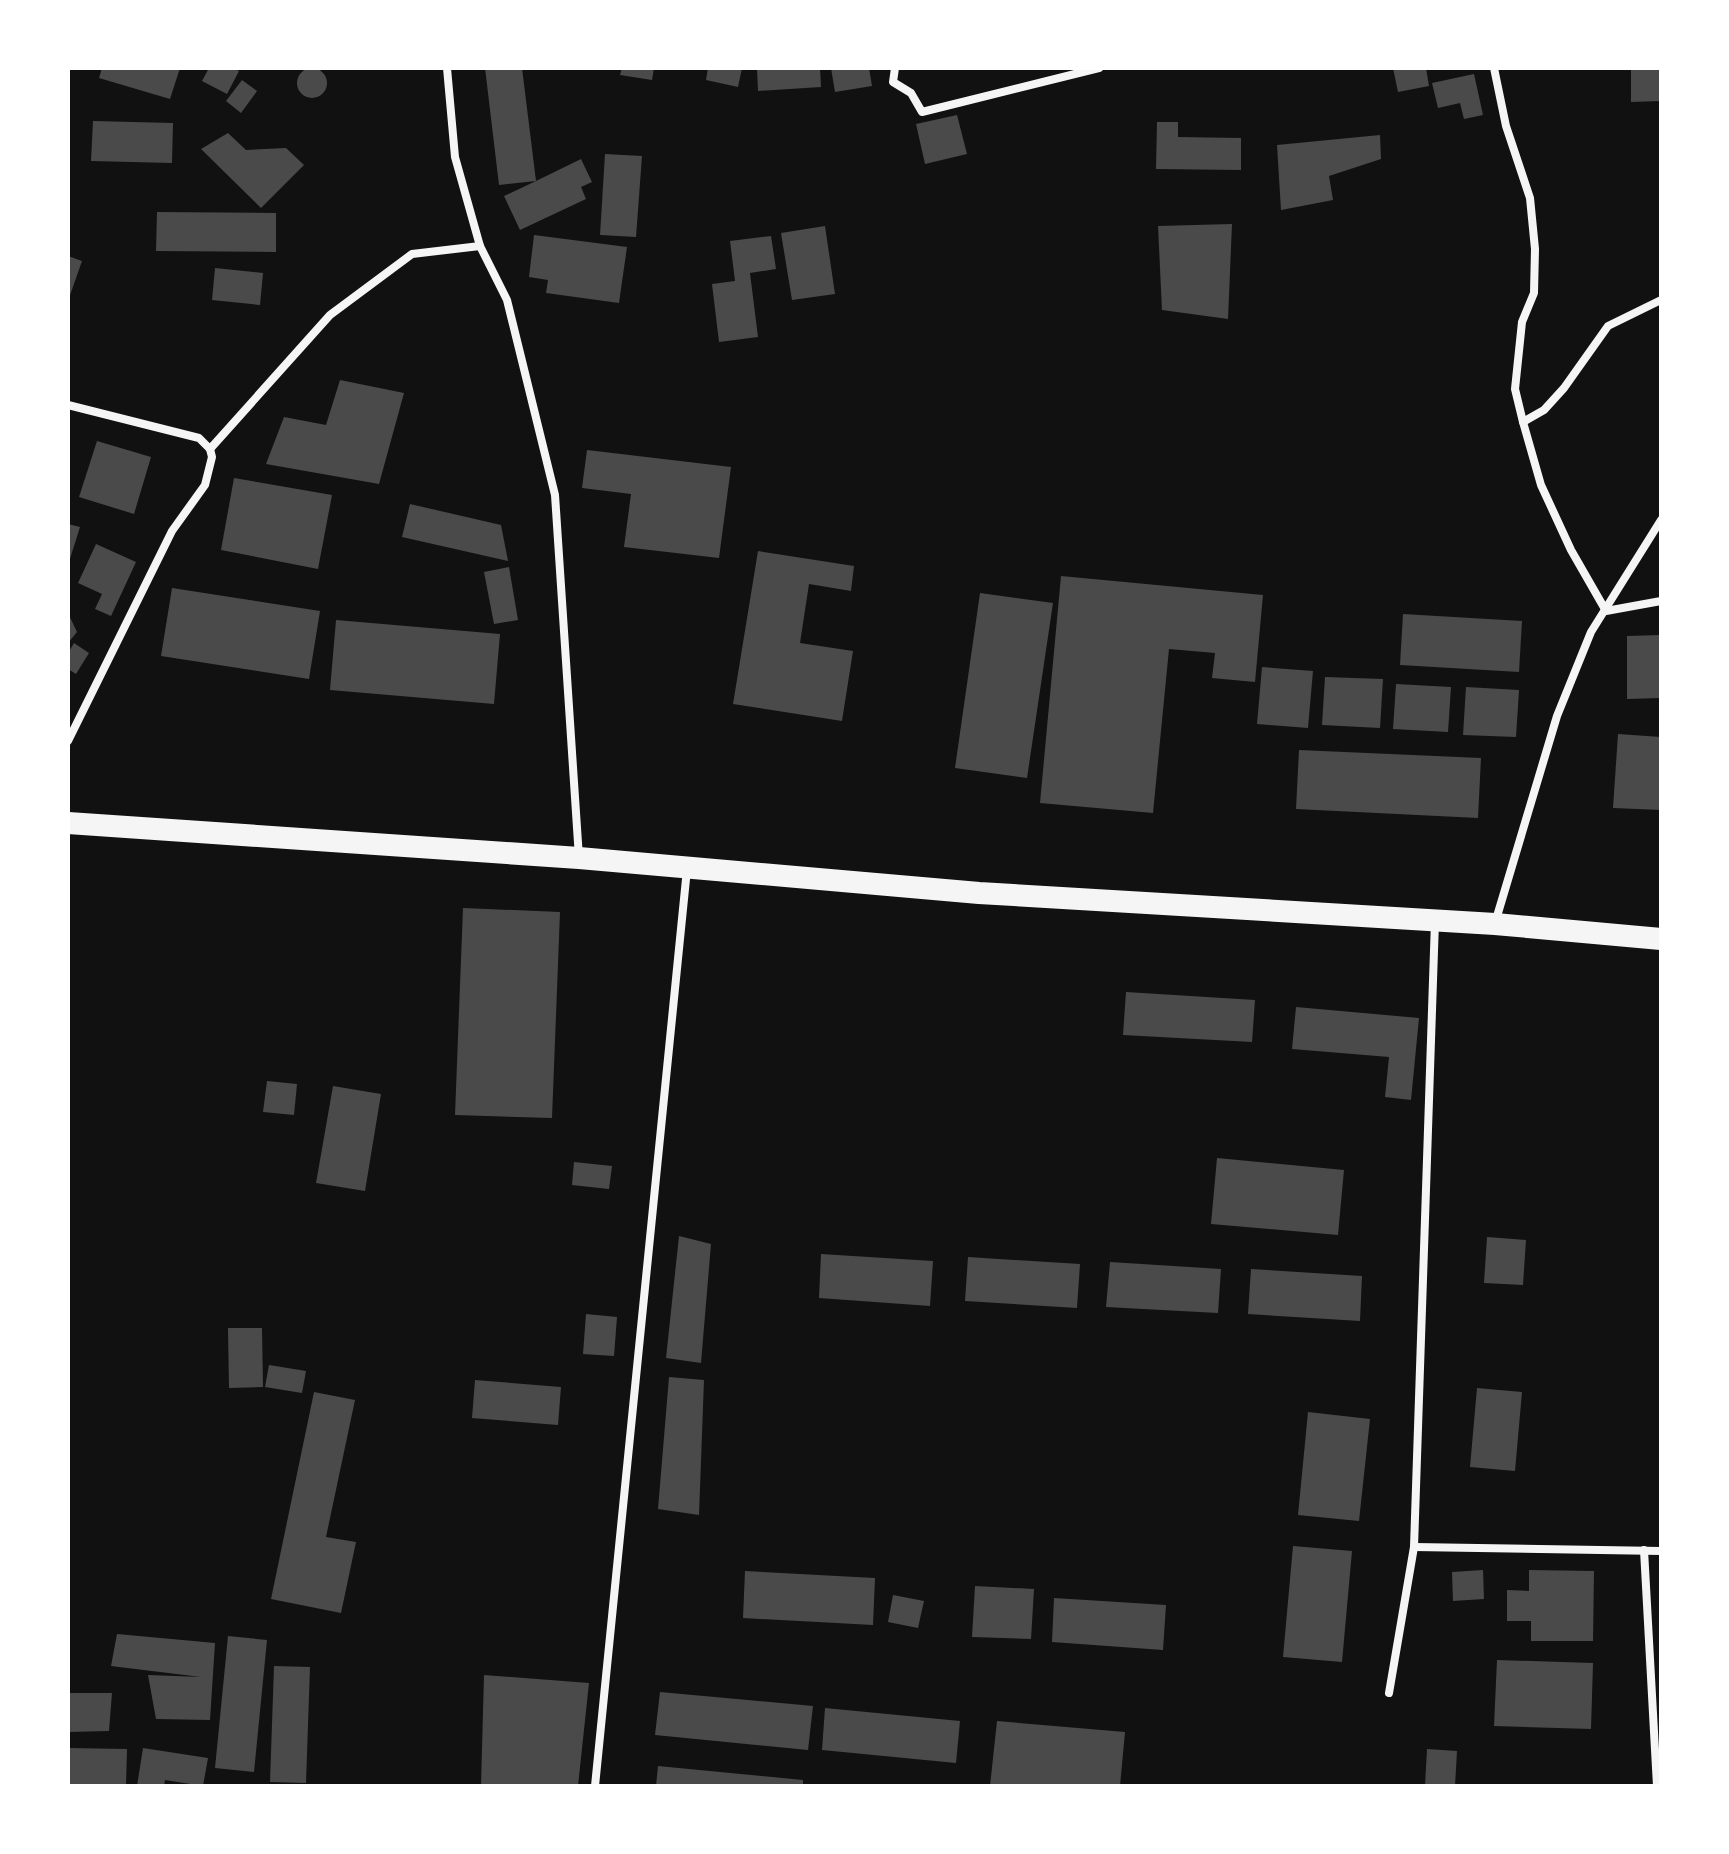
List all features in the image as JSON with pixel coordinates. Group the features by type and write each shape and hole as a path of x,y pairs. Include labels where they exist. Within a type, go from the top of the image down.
{"highway":[{"path":"68,823 579,858 979,893 1495,924 1661,939"}],"street":[{"path":"447,68 455,157 480,246 507,300 555,495 579,858"},
{"path":"895,68 893,82 911,93 922,112 1099,68"},
{"path":"1494,68 1506,126 1530,198 1535,249 1534,293 1522,322 1515,389 1541,485 1571,550 1606,611"},
{"path":"210,449 330,315 412,254 480,246"},
{"path":"1523,422 1544,410 1564,388 1608,326 1661,300"},
{"path":"68,405 199,438 210,449 211,467 205,485 172,531 68,741"},
{"path":"1495,924 1557,716 1591,632 1661,520"},
{"path":"1606,611 1661,601"},
{"path":"595,1786 687,869"},
{"path":"1389,1693 1414,1547 1435,921"},
{"path":"1414,1547 1661,1551"},
{"path":"1644,1550 1657,1786"}],"building":[{"path":"102,68 180,68 170,99 99,78"},
{"path":"209,68 239,71 227,94 202,81"},
{"path":"312,68 323,72 327,83 323,94 312,98 301,94 297,83 301,72"},
{"path":"485,68 522,68 536,181 499,185"},
{"path":"622,68 654,68 652,80 620,75"},
{"path":"708,68 742,68 738,87 706,80"},
{"path":"757,68 820,68 821,87 758,91"},
{"path":"831,68 869,68 872,86 835,92"},
{"path":"1393,68 1426,68 1429,86 1398,92"},
{"path":"1631,68 1661,68 1661,101 1631,102"},
{"path":"1474,74 1483,115 1464,119 1460,103 1438,108 1432,83"},
{"path":"242,80 257,91 241,113 226,101"},
{"path":"957,115 967,154 925,164 916,124"},
{"path":"93,121 173,123 172,163 91,161"},
{"path":"1157,122 1178,122 1178,137 1241,138 1241,170 1156,169"},
{"path":"228,133 246,150 286,148 304,165 261,208 201,149"},
{"path":"1380,135 1381,159 1329,176 1333,200 1281,210 1277,145"},
{"path":"605,154 642,156 636,237 600,235"},
{"path":"581,159 592,182 581,187 586,199 520,230 504,196"},
{"path":"157,212 276,213 276,252 156,251"},
{"path":"1232,224 1228,319 1162,310 1158,226"},
{"path":"825,226 835,294 792,300 781,233"},
{"path":"534,235 627,247 619,303 546,293 548,280 529,277"},
{"path":"771,236 776,269 750,273 758,337 719,342 712,284 735,281 730,241"},
{"path":"68,256 82,261 68,301"},
{"path":"215,268 263,273 260,305 212,300"},
{"path":"340,380 404,393 379,484 266,464 284,417 326,425"},
{"path":"97,441 151,457 134,514 79,497"},
{"path":"587,450 731,467 719,558 624,547 631,494 582,488"},
{"path":"234,478 332,495 318,569 221,550"},
{"path":"410,504 501,525 508,561 402,537"},
{"path":"68,524 80,527 69,562 68,562"},
{"path":"96,544 136,562 111,616 95,609 102,594 78,583"},
{"path":"758,551 854,566 851,591 809,584 800,643 853,651 842,721 733,704"},
{"path":"509,567 518,620 494,624 484,572"},
{"path":"1061,576 1263,595 1255,682 1212,678 1215,653 1169,649 1153,813 1040,803"},
{"path":"172,588 320,611 309,679 161,656"},
{"path":"980,593 1053,603 1027,778 955,768"},
{"path":"68,613 77,632 68,643"},
{"path":"1403,614 1522,621 1519,672 1400,665"},
{"path":"336,620 500,634 494,704 330,690"},
{"path":"1661,635 1661,698 1627,699 1627,636"},
{"path":"74,643 89,653 76,674 68,669 68,653"},
{"path":"1262,667 1313,671 1308,728 1257,724"},
{"path":"1325,677 1383,679 1380,728 1322,725"},
{"path":"1396,684 1451,687 1448,732 1393,729"},
{"path":"1466,687 1519,690 1516,737 1463,735"},
{"path":"1618,734 1661,737 1661,810 1613,808"},
{"path":"1299,750 1481,758 1478,818 1296,809"},
{"path":"463,908 560,912 552,1118 455,1115"},
{"path":"1126,992 1255,1000 1252,1042 1123,1035"},
{"path":"1296,1007 1419,1018 1411,1100 1385,1097 1389,1057 1292,1049"},
{"path":"267,1081 297,1084 294,1115 263,1112"},
{"path":"333,1086 381,1094 365,1191 316,1183"},
{"path":"1217,1158 1344,1170 1338,1235 1211,1224"},
{"path":"574,1162 612,1166 609,1189 572,1185"},
{"path":"679,1236 711,1244 701,1363 666,1358"},
{"path":"1487,1237 1526,1240 1523,1285 1484,1283"},
{"path":"821,1254 933,1261 930,1306 819,1298"},
{"path":"968,1257 1080,1264 1077,1308 965,1301"},
{"path":"1110,1262 1221,1269 1218,1313 1106,1307"},
{"path":"1251,1269 1362,1276 1360,1321 1248,1314"},
{"path":"586,1314 617,1317 614,1356 583,1354"},
{"path":"228,1328 262,1328 263,1387 229,1388"},
{"path":"269,1365 306,1371 302,1393 265,1387"},
{"path":"669,1377 704,1380 699,1515 658,1509"},
{"path":"475,1380 561,1387 558,1425 472,1418"},
{"path":"1477,1388 1522,1392 1515,1471 1470,1467"},
{"path":"314,1392 355,1400 326,1537 356,1542 341,1613 271,1599"},
{"path":"1308,1412 1370,1419 1359,1521 1298,1515"},
{"path":"1293,1546 1352,1551 1342,1662 1283,1657"},
{"path":"1483,1570 1484,1599 1453,1601 1452,1572"},
{"path":"1529,1570 1594,1571 1593,1641 1531,1641 1531,1621 1507,1621 1507,1590 1529,1591"},
{"path":"745,1571 875,1578 873,1625 743,1618"},
{"path":"975,1586 1034,1589 1031,1639 972,1637"},
{"path":"893,1595 924,1601 918,1628 888,1622"},
{"path":"1054,1598 1166,1605 1163,1650 1052,1642"},
{"path":"117,1634 215,1643 210,1720 156,1719 148,1675 201,1677 111,1666"},
{"path":"228,1636 267,1640 254,1772 215,1768"},
{"path":"1497,1660 1593,1663 1591,1729 1494,1726"},
{"path":"274,1666 310,1667 306,1783 270,1782"},
{"path":"484,1675 589,1683 578,1786 481,1786"},
{"path":"660,1692 813,1706 808,1750 655,1735"},
{"path":"68,1693 112,1693 109,1731 68,1732"},
{"path":"825,1708 960,1721 956,1763 822,1750"},
{"path":"997,1721 1125,1732 1120,1786 990,1786"},
{"path":"68,1748 127,1749 126,1786 68,1786"},
{"path":"143,1748 208,1758 203,1786 165,1780 164,1786 137,1786"},
{"path":"1427,1749 1457,1751 1455,1786 1425,1786"},
{"path":"658,1766 803,1780 803,1786 656,1786"}]}
